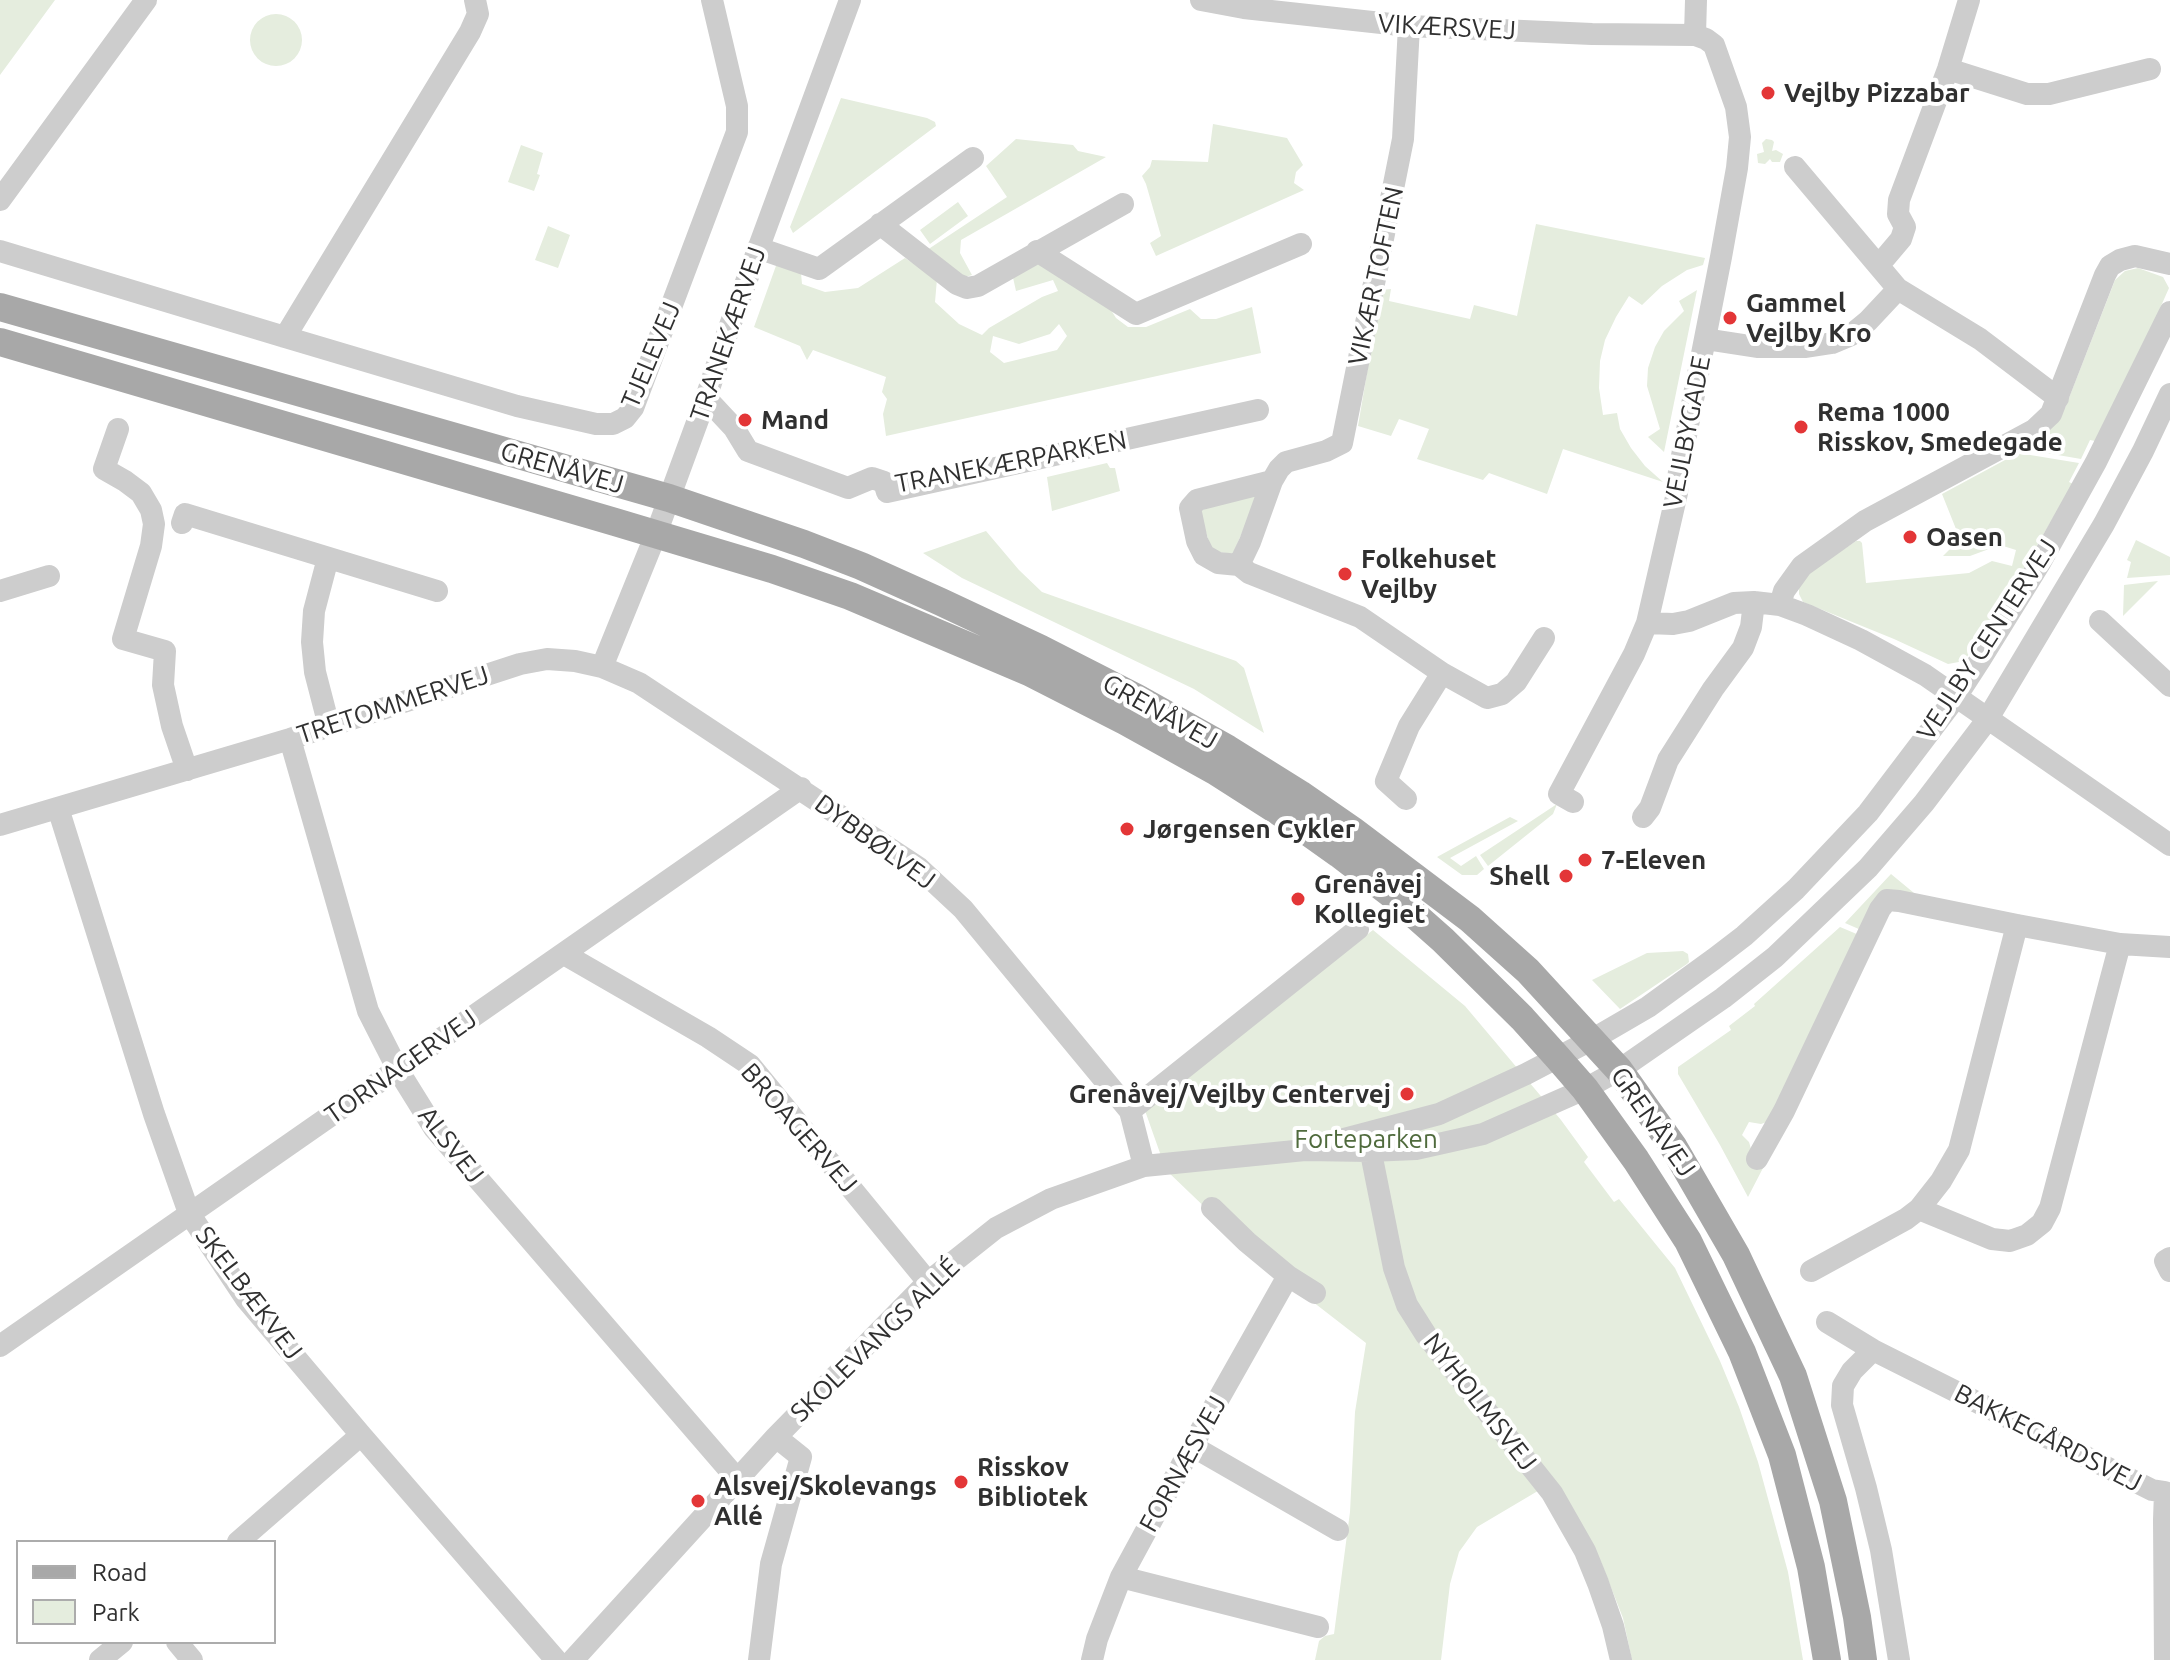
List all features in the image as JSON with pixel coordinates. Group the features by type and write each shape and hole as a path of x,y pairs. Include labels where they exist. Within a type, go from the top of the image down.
{"main road":[{"name":"GRENÅVEJ","path":"0,307 669,498 804,544 924,594 1137,698 1228,749 1352,830 1463,913 1528,971 1619,1070 1702,1194 1759,1301 1793,1376 1833,1501 1855,1603 1863,1660"},
{"name":"GRENÅVEJ","path":"0,342 656,534 850,596 1029,672 1098,707 1215,771 1297,824 1391,894 1494,989 1585,1089 1688,1241 1742,1352 1782,1455 1797,1509 1827,1660"}],"street":[{"path":"0,200 146,0"},
{"path":"285,337 470,32 478,14 475,0"},
{"name":"TJELEVEJ","path":"0,251 530,409 596,424 613,424 625,418 633,408 737,132 737,106 712,0"},
{"name":"TRANEKÆRVEJ","path":"602,667 656,534 850,0"},
{"name":"VIKÆRSVEJ","path":"1201,0 1260,10 1409,26 1695,35"},
{"path":"1695,35 1696,0"},
{"path":"1879,265 1901,239 1905,227 1898,214 1899,200 1948,69 1969,0"},
{"name":"VIKÆR TOFTEN","path":"1409,26 1403,139 1342,443 1326,451 1286,462 1272,481 1197,500 1190,508 1197,541 1204,555 1218,563 1239,565 1249,573 1360,617 1442,673 1487,698 1502,694 1516,682 1544,638"},
{"name":"VEJLBYGADE","path":"1573,802 1559,794 1634,654 1647,623 1677,493 1737,168 1740,137 1736,107 1714,45 1695,35"},
{"path":"1948,69 2027,94 2049,94 2150,69"},
{"path":"758,248 819,269 973,158"},
{"path":"1795,167 1898,289 1980,339 2058,398"},
{"path":"880,224 957,284 967,288 978,286 1123,204"},
{"path":"1037,251 1136,314 1301,244"},
{"path":"1780,605 1784,591 1802,566 1865,521 2034,430 2051,414 2110,266 2135,256 2170,264"},
{"path":"1705,339 1757,347 1806,347 1832,343 1851,335 1898,289"},
{"name":"VEJLBY CENTERVEJ","path":"1558,1058 1648,1007 1744,936 1796,889 1868,813 1956,697 2047,550 2096,462 2170,312"},
{"name":"VEJLBY CENTERVEJ","path":"1585,1089 1619,1070 1723,998 1775,957 1868,868 1924,803 1987,720 2104,524 2170,394"},
{"name":"TRANEKÆRPARKEN","path":"706,398 734,428 748,451 848,488 872,478 884,482 887,492 1258,410"},
{"path":"118,429 104,469 141,493 151,510 154,524 151,546 123,639 165,651 163,685 172,726 187,770"},
{"path":"1239,565 1272,481"},
{"path":"182,523 185,514 437,591"},
{"path":"328,558 314,611 312,642 315,672 329,726"},
{"path":"0,591 49,576"},
{"path":"1643,817 1650,808 1668,760 1743,648 1751,627 1754,602"},
{"path":"1647,623 1689,621 1734,603 1780,605 1807,615 1925,675 2170,845"},
{"path":"2100,621 2170,686"},
{"name":"TRETOMMERVEJ","path":"0,825 290,739 520,664 547,659 602,667"},
{"name":"DYBBØLVEJ","path":"602,667 639,683 919,868 963,909 1130,1111 1144,1166"},
{"path":"1406,799 1386,781 1409,726 1442,673"},
{"name":"ALSVEJ","path":"290,739 368,1011 398,1070 434,1128 738,1480"},
{"name":"TORNAGERVEJ","path":"0,1346 801,788"},
{"name":"SKELBÆKVEJ","path":"58,808 154,1114 189,1213 246,1299 556,1660"},
{"path":"1757,1159 1784,1111 1887,900 2120,944 2170,947"},
{"path":"1811,1271 1906,1219 1919,1209 1941,1181 1959,1150 2017,925"},
{"path":"1130,1111 1358,929"},
{"path":"1919,1209 1992,1239 2010,1241 2027,1235 2042,1223 2050,1208 2120,944"},
{"name":"BROAGERVEJ","path":"564,954 708,1037 750,1065 928,1282"},
{"name":"SKOLEVANGS ALLÉ","path":"573,1660 776,1437 928,1282 996,1228 1051,1199 1144,1166 1368,1142 1439,1114 1558,1058"},
{"name":"SKOLEVANGS ALLÉ","path":"1368,1142 1416,1149 1483,1134 1585,1089"},
{"name":"NYHOLMSVEJ","path":"1368,1142 1394,1268 1407,1305 1426,1335 1552,1493 1585,1551 1613,1626 1621,1660"},
{"path":"1212,1208 1288,1276 1315,1293"},
{"path":"2170,1258 2165,1261 2170,1271"},
{"name":"FORNÆSVEJ","path":"1092,1660 1121,1577 1288,1276"},
{"name":"BAKKEGÅRDSVEJ","path":"1827,1322 1873,1350 2152,1490 2168,1484 2164,1520 2165,1660"},
{"path":"1873,1350 1852,1371 1843,1386 1842,1405 1881,1550 1899,1660"},
{"path":"240,1540 361,1435"},
{"path":"759,1660 771,1564 801,1457 776,1437"},
{"path":"1192,1446 1338,1530"},
{"path":"1121,1577 1318,1627"},
{"path":"100,1660 120,1644"},
{"path":"179,1644 192,1660"}],"green space":[{"path":"0,0 55,0 0,75"},
{"path":"276,14 294,22 302,40 294,58 276,66 258,58 250,40 258,22"},
{"path":"841,98 927,118 936,126 793,233 790,227"},
{"path":"1213,124 1287,138 1303,165 1296,172 1294,183 1304,190 1156,256 1150,243 1161,236 1142,176 1152,160 1208,162"},
{"path":"1016,139 1073,145 1078,151 1106,157 961,240 960,253 972,275 962,278 927,250 1007,197 986,166"},
{"path":"1766,139 1774,142 1772,151 1783,154 1780,162 1770,159 1765,164 1758,163 1757,154 1764,152 1762,143"},
{"path":"521,145 543,153 534,191 508,182"},
{"path":"958,202 968,216 930,244 920,230"},
{"path":"1536,224 1705,258 1703,265 1687,270 1662,286 1642,305 1629,296 1605,340 1600,361 1599,388 1603,415 1617,413 1620,429 1631,448 1663,482 1563,449 1547,494 1489,473 1483,480 1417,459 1429,429 1399,419 1391,436 1358,426 1381,290 1391,289 1389,301 1470,319 1474,305 1517,316"},
{"path":"548,226 570,235 558,268 535,260"},
{"path":"905,258 937,279 935,302 959,324 982,335 1042,297 1058,291 1053,280 1016,291 1012,273 1035,260 1111,310 1128,327 1146,327 1190,309 1201,319 1216,319 1252,307 1261,353 886,436 883,414 887,399 882,392 886,377 813,350 807,360 800,346 754,327 777,263 801,273 802,284 825,292 858,288","holes":["1059,324 1067,336 1057,350 1004,363 990,352 993,336 1019,344 1050,334"]},
{"path":"2138,268 2163,277 2169,288 2095,441 2090,440 2081,459 2023,449 2022,446 2048,429 2065,408 2115,280 2125,271"},
{"path":"1697,290 1664,452 1648,437 1660,429 1647,386 1648,368 1664,331 1684,311 1679,301"},
{"path":"2018,453 2079,463 2069,482 2073,484 1992,622 1964,661 1948,664 1803,602 1799,584 1805,575 1856,541 1862,543 1866,583 1969,573 1992,561 2012,566 2016,550 2000,545 1970,556 1943,556 1960,539 1942,494"},
{"path":"1107,463 1110,468 1115,468 1120,491 1052,511 1047,477"},
{"path":"1247,495 1257,497 1233,554 1212,551 1199,511"},
{"path":"986,531 1042,592 1236,661 1244,668 1264,733 1194,689 962,578 923,553"},
{"path":"2136,540 2170,557 2170,575 2127,578 2131,562 2127,560"},
{"path":"2158,581 2123,616 2124,585"},
{"path":"1557,804 1553,814 1488,866 1480,855"},
{"path":"1510,817 1518,821 1450,858 1461,866 1476,856 1484,869 1477,875 1462,875 1437,857"},
{"path":"1891,874 1914,893 1861,930 1845,923"},
{"path":"1840,927 1859,935 1767,1122 1749,1122 1742,1135 1751,1149 1778,1139 1748,1197 1678,1074 1678,1067 1731,1030 1729,1026"},
{"name":"Forteparken","path":"1373,930 1465,1006 1561,1120 1588,1157 1584,1162 1614,1202 1619,1199 1675,1268 1720,1361 1758,1462 1788,1572 1803,1660 1632,1660 1623,1618 1601,1562 1553,1482 1477,1527 1459,1552 1450,1584 1441,1660 1315,1660 1319,1641 1334,1634 1350,1512 1355,1412 1366,1343 1264,1264 1166,1170 1143,1105"},
{"path":"1683,951 1688,954 1687,964 1620,1009 1592,980 1647,953"}],"place":[{"name":"Vejlby Pizzabar","path":"1768,93"},
{"name":"Gammel Vejlby Kro","path":"1730,318"},
{"name":"Mand","path":"745,420"},
{"name":"Rema 1000 Risskov, Smedegade","path":"1801,427"},
{"name":"Oasen","path":"1910,537"},
{"name":"Folkehuset Vejlby","path":"1345,574"},
{"name":"Jørgensen Cykler","path":"1127,829"},
{"name":"7-Eleven","path":"1585,860"},
{"name":"Shell","path":"1566,876"},
{"name":"Grenåvej Kollegiet","path":"1298,899"},
{"name":"Grenåvej/Vejlby Centervej","path":"1407,1094"},
{"name":"Risskov Bibliotek","path":"961,1482"},
{"name":"Alsvej/Skolevangs Allé","path":"698,1501"}]}
